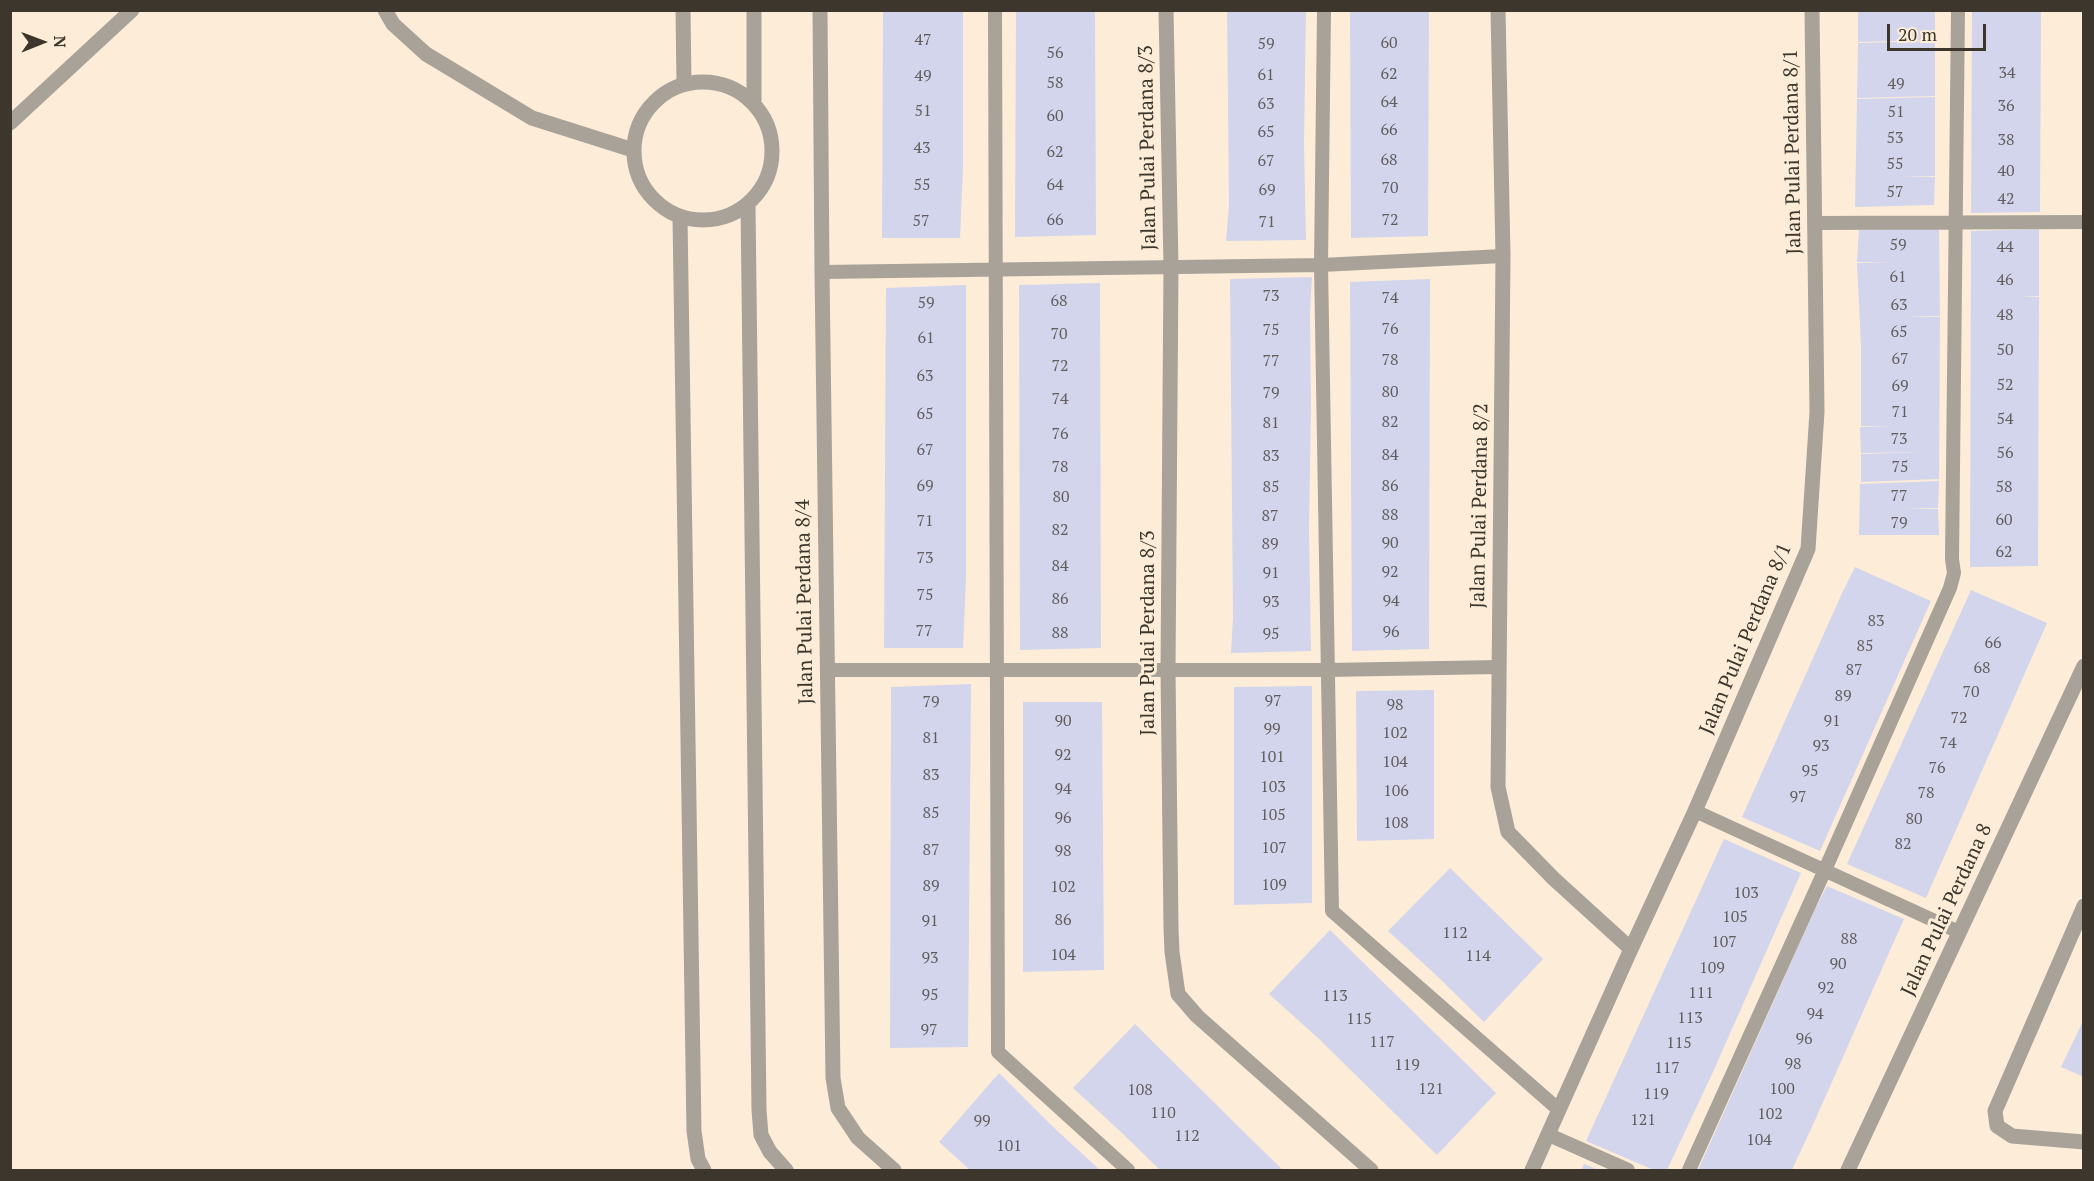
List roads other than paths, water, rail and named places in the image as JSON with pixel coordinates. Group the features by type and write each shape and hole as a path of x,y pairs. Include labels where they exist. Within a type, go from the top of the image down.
{"street":[{"path":"10,123 132,10"},
{"path":"386,10 393,24 426,54 532,118 633,150"},
{"path":"683,10 684,84"},
{"path":"754,10 754,104"},
{"name":"Jalan Pulai Perdana 8/4","path":"820,10 833,1078 838,1108 853,1131 894,1170"},
{"name":"Jalan Pulai Perdana 8/3","path":"1166,10 1171,266 1168,669 1172,952 1178,994 1197,1016 1371,1170"},
{"name":"Jalan Pulai Perdana 8/2","path":"1498,10 1503,256 1498,787 1508,832 1554,879 1631,949"},
{"name":"Jalan Pulai Perdana 8/1","path":"1532,1170 1695,811 1808,549 1817,412 1812,10"},
{"path":"703,81 722,84 739,91 754,104 765,120 771,138 773,158 769,175 760,191 748,205 716,220 698,221 680,217 664,209 651,198 641,183 635,167 633,150 636,132 653,103 666,92 684,84 703,81"},
{"path":"748,205 759,1110 761,1135 770,1152 786,1170"},
{"path":"680,217 694,1119 698,1159 704,1170"},
{"name":"Jalan Pulai Perdana 8","path":"1848,1170 2084,666"},
{"path":"2084,906 1995,1111 1997,1126 2012,1136 2084,1142"}],"lane":[{"path":"995,10 998,1052 1128,1170"},
{"path":"1324,10 1321,265 1332,911 1559,1110"},
{"path":"1689,1170 1824,872 1950,588 1954,573 1952,547 1958,10"},
{"path":"1815,223 2084,222"},
{"path":"822,272 1321,265 1503,256"},
{"path":"827,670 1499,668"},
{"path":"1695,811 1959,932"},
{"path":"1548,1135 1628,1170"}]}
